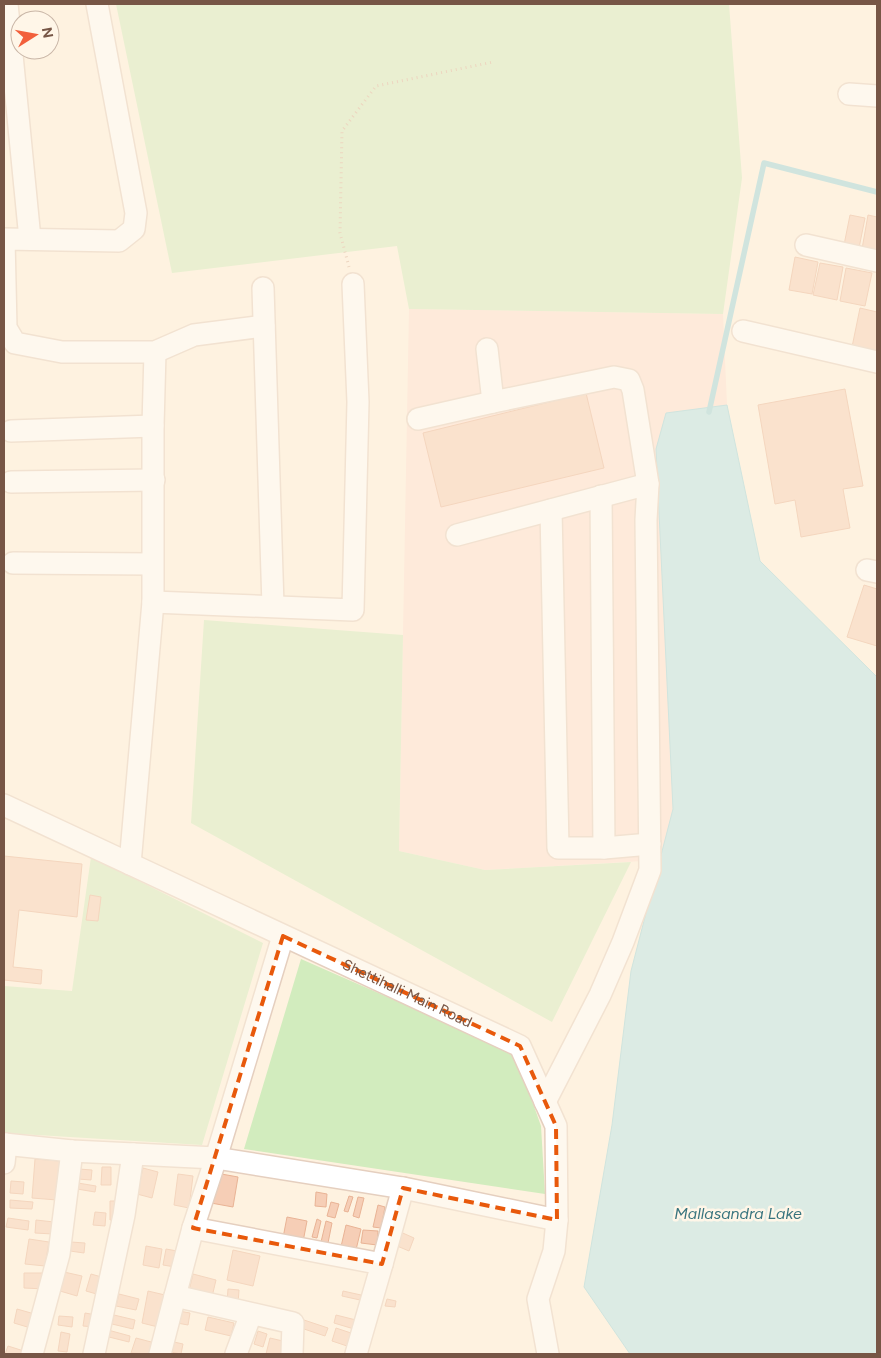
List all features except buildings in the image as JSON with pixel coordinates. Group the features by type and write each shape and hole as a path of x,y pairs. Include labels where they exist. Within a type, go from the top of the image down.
{"street":[{"path":"6,4 30,239"},
{"path":"97,4 136,213 134,229 119,241 4,239 6,328 15,344 62,352 155,352 194,335 264,326"},
{"path":"848,94 877,96"},
{"path":"806,245 877,261"},
{"path":"153,602 353,610 358,402 353,284"},
{"path":"263,288 273,606"},
{"path":"743,331 877,362"},
{"path":"487,348 493,402"},
{"path":"130,864 153,602 155,352"},
{"path":"418,419 614,377 629,380 633,390 648,484 646,520 650,870 623,942 600,995 545,1102"},
{"path":"11,431 153,426"},
{"path":"11,482 154,480"},
{"path":"457,536 648,484"},
{"path":"601,496 604,848"},
{"path":"551,510 558,848 604,848 650,844"},
{"path":"13,563 152,564"},
{"name":"Shettihalli Main Road","path":"4,805 520,1046 556,1126 557,1220 554,1251 538,1299 548,1354"},
{"path":"160,1354 192,1228 216,1158 283,936"},
{"path":"4,1150 72,1151 216,1158 403,1188 557,1220"},
{"path":"32,1354 60,1254 72,1151"},
{"path":"94,1354 124,1215 133,1154"},
{"path":"356,1354 403,1188"},
{"path":"192,1228 382,1264"},
{"path":"175,1296 293,1323 292,1354"},
{"path":"236,1354 252,1314"}],"path":[{"path":"353,284 340,233 342,130 376,86 493,62"}],"highlighted area":[{"path":"283,936 520,1046 556,1126 557,1220 403,1188 382,1264 193,1228"}],"shaded area":[{"path":"409,309 723,314 727,405 666,413 673,809 660,860 485,870 399,851"}],"green space":[{"path":"116,4 729,4 742,178 723,314 409,309 397,246 172,273"},
{"path":"204,620 403,635 399,851 485,870 631,862 552,1022 191,823"},
{"path":"91,857 263,943 202,1145 4,1133 4,986 72,991"},
{"path":"301,959 515,1053 541,1126 545,1194 244,1149"}],"water":[{"name":"Mallasandra Lake","path":"727,405 760,561 877,677 877,1354 630,1354 584,1287 612,1125 631,971 673,809 656,449 666,413"}],"waterway":[{"path":"709,412 764,163 877,192"}]}
